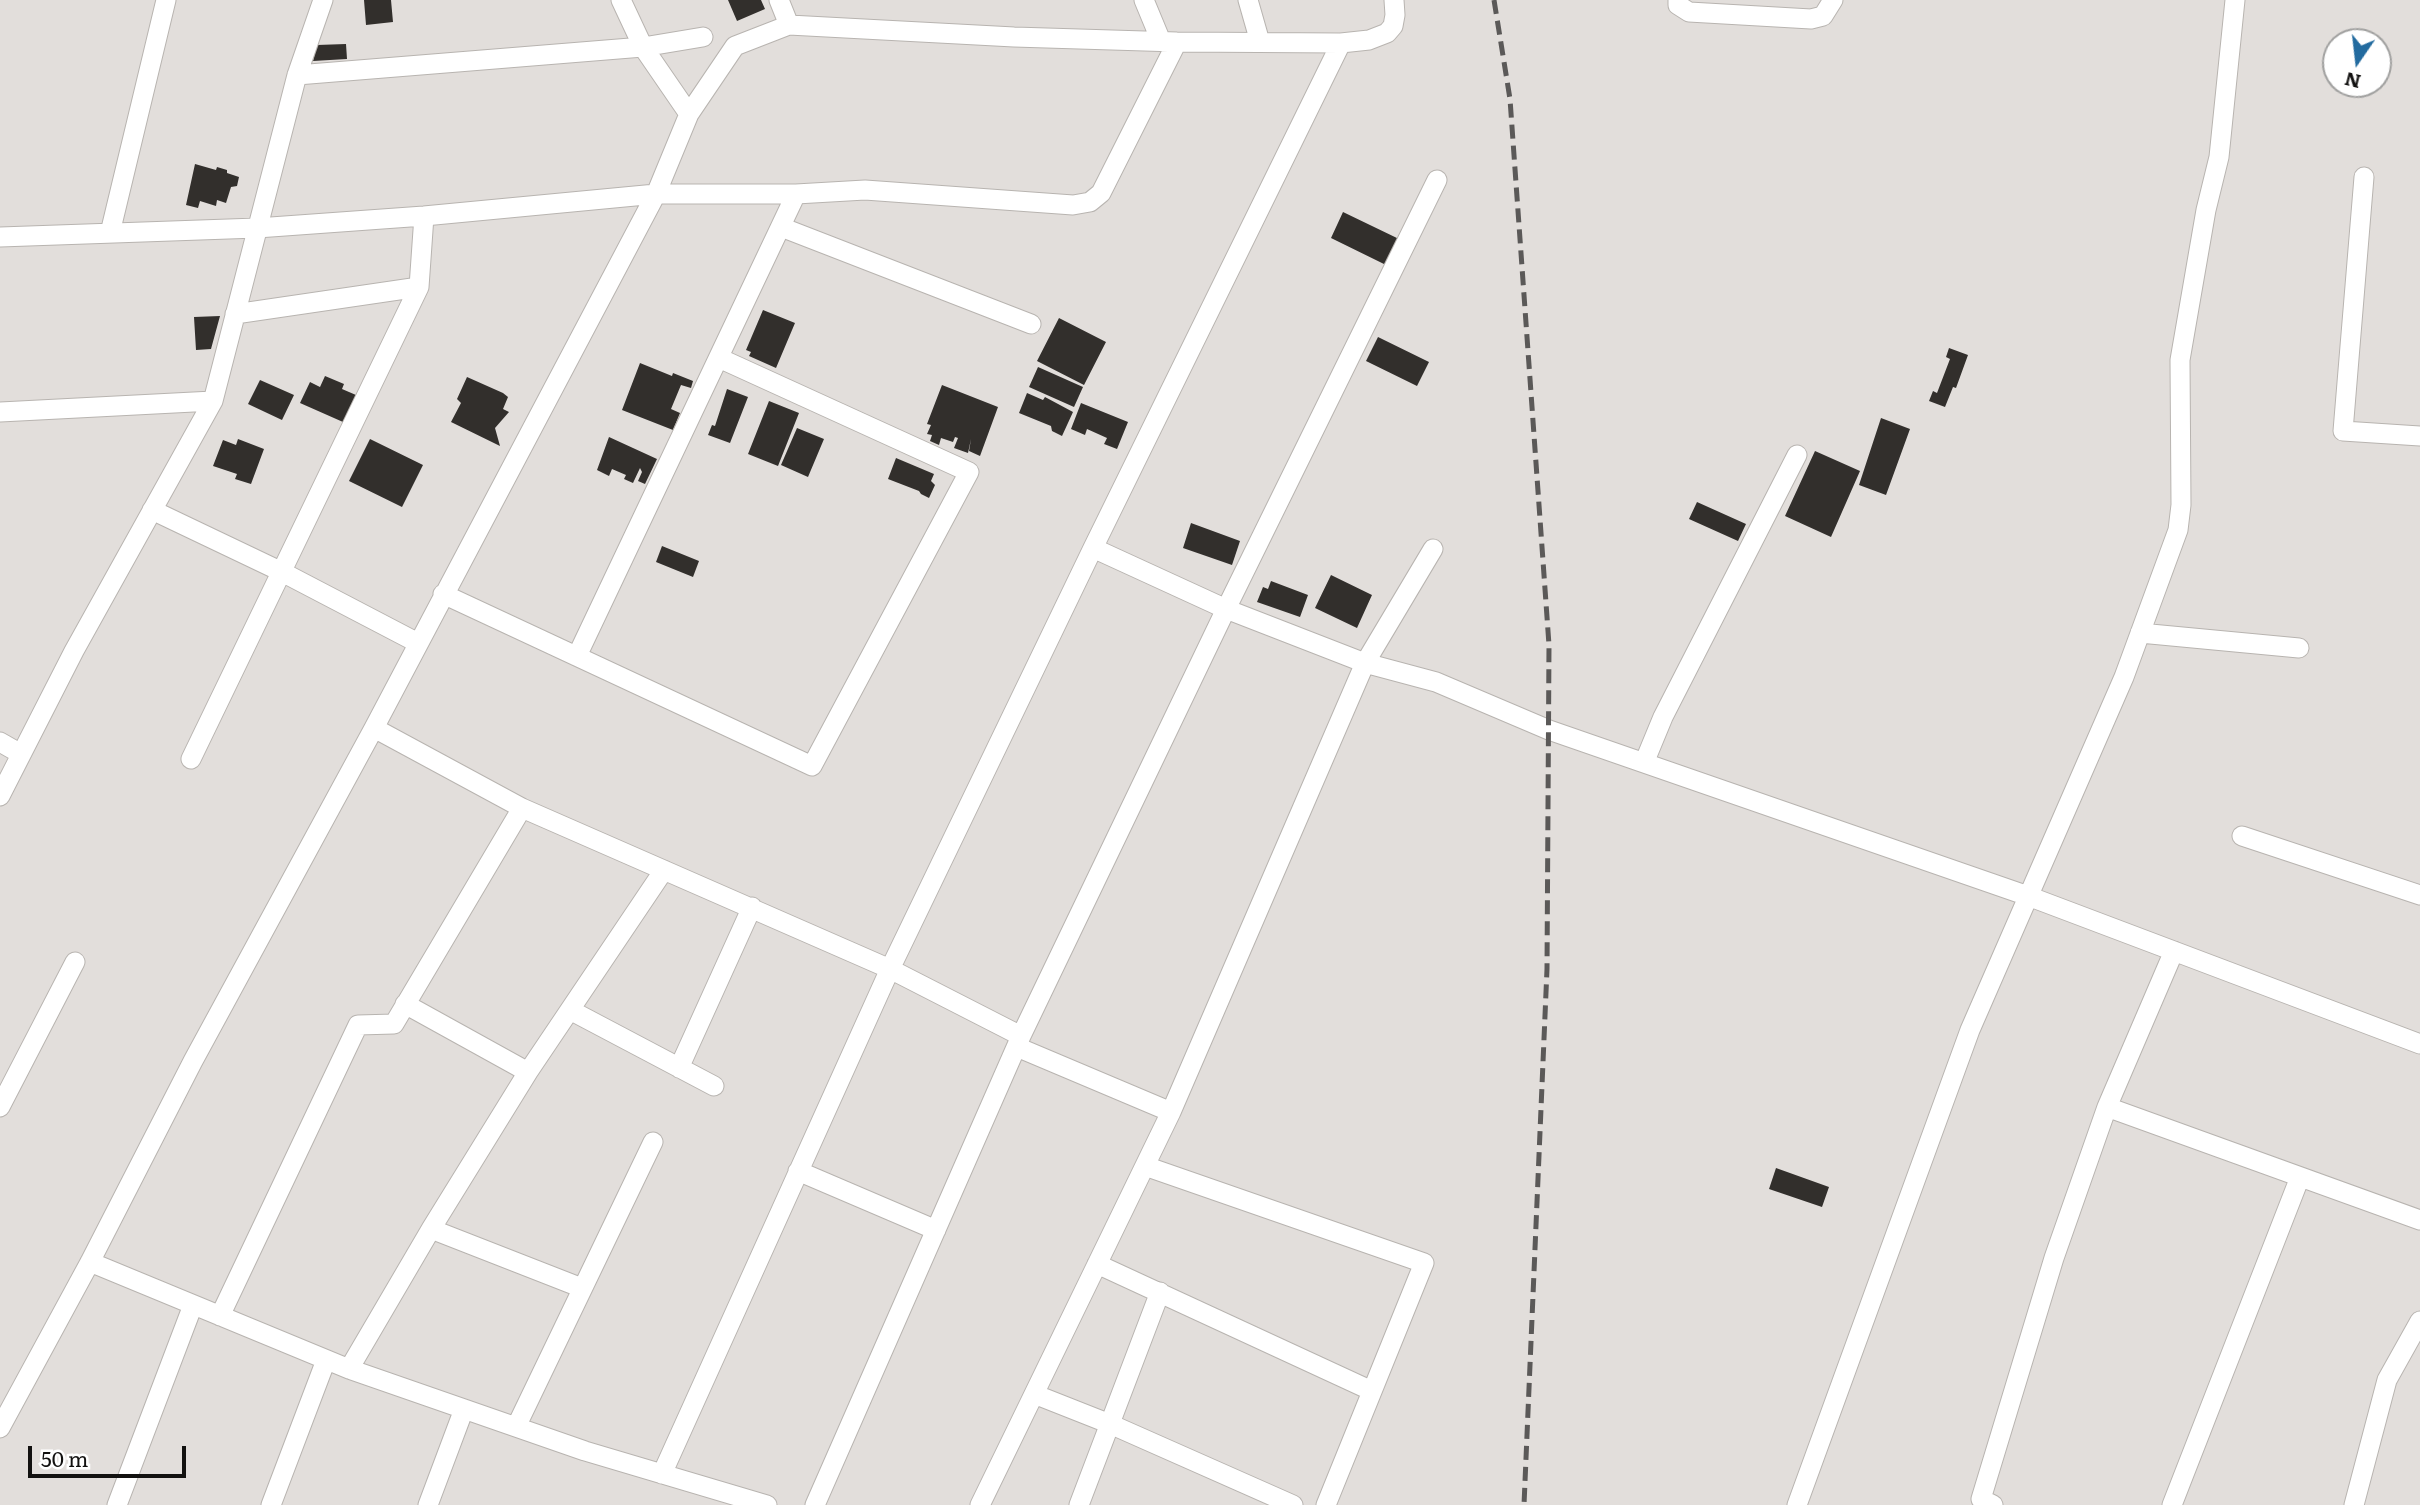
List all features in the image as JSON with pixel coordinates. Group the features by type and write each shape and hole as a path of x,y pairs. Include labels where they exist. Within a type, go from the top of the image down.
{"street":[{"path":"110,233 166,0"},
{"path":"0,796 74,651 213,401 296,75 323,0"},
{"path":"621,0 643,47 689,114"},
{"path":"779,0 789,25"},
{"path":"1144,0 1169,41"},
{"path":"1248,0 1260,42"},
{"path":"0,1428 5,1407 90,1262 192,1061 374,728 656,194 689,114 735,46 789,25 1014,37 1341,43 1369,40 1387,33 1393,26 1394,0"},
{"path":"1678,0 1678,5 1689,12 1811,19 1823,16 1833,0"},
{"path":"1797,1505 1970,1030 2124,677 2178,530 2180,360 2206,210 2221,144 2235,0"},
{"path":"296,75 643,47 703,37"},
{"path":"0,237 257,228 424,216 656,194 796,194 865,190 1073,205 1090,202 1101,193 1169,41"},
{"path":"662,1474 890,969 1341,43"},
{"path":"2364,177 2343,430 2420,436"},
{"path":"815,1505 1019,1042 1226,609 1437,180"},
{"path":"577,656 796,194"},
{"path":"191,759 419,287 424,216"},
{"path":"780,226 1031,324"},
{"path":"235,314 419,287"},
{"path":"443,594 811,766 969,472 719,358"},
{"path":"0,412 213,401"},
{"path":"1644,763 1663,717 1797,455"},
{"path":"152,510 282,572 418,643"},
{"path":"1093,548 1226,609 1365,663 1436,682 1549,730 2028,896 2420,1044"},
{"path":"980,1505 1171,1112 1365,663 1433,549"},
{"path":"2140,633 2299,648"},
{"path":"374,728 522,808 890,969 1019,1042 1171,1112"},
{"path":"0,742 21,754"},
{"path":"220,1317 358,1025 394,1024 522,808"},
{"path":"2242,836 2420,895"},
{"path":"349,1369 528,1072 664,870"},
{"path":"679,1068 752,907"},
{"path":"1984,1503 2054,1258 2107,1107 2175,951"},
{"path":"0,1107 75,962"},
{"path":"405,1004 528,1072"},
{"path":"570,1010 714,1086"},
{"path":"2107,1107 2420,1220"},
{"path":"516,1427 653,1142"},
{"path":"1144,1166 1424,1263 1326,1505"},
{"path":"798,1171 936,1230"},
{"path":"2172,1505 2300,1177"},
{"path":"431,1229 582,1288"},
{"path":"90,1262 349,1369 585,1451 767,1505"},
{"path":"1097,1264 1372,1391"},
{"path":"1079,1505 1160,1292"},
{"path":"117,1505 193,1305"},
{"path":"2354,1505 2387,1380 2420,1321"},
{"path":"271,1505 326,1360"},
{"path":"1034,1394 1110,1424 1293,1505"},
{"path":"428,1505 464,1409"}],"building":[{"path":"364,0 391,0 393,22 366,25"},
{"path":"728,0 761,0 765,9 737,21"},
{"path":"346,44 347,59 313,61 317,45"},
{"path":"195,164 216,170 217,167 239,177 237,186 231,187 226,203 217,200 216,206 200,201 198,208 186,205"},
{"path":"1343,212 1399,239 1386,265 1331,238"},
{"path":"763,310 795,323 776,368 749,356 751,352 746,350"},
{"path":"220,316 211,349 196,350 194,317"},
{"path":"1059,318 1106,342 1084,385 1037,361"},
{"path":"1378,337 1429,362 1417,386 1366,361"},
{"path":"1949,348 1968,355 1956,388 1953,387 1945,407 1929,401 1933,391 1937,393 1950,359 1946,357"},
{"path":"640,363 693,381 691,388 681,385 671,409 680,413 673,430 622,410"},
{"path":"1038,367 1083,387 1074,407 1029,387"},
{"path":"325,376 344,384 342,389 356,395 343,422 300,403 310,382 320,387"},
{"path":"467,377 508,397 503,409 509,412 495,428 500,446 451,422 461,403 457,399"},
{"path":"260,380 294,395 282,420 248,404"},
{"path":"942,385 998,407 980,456 969,451 971,439 968,453 954,448 958,438 955,437 953,442 941,438 939,445 930,441 932,435 927,434 931,425 927,424"},
{"path":"727,389 748,397 730,443 708,435 712,425 715,426"},
{"path":"1027,393 1043,400 1045,397 1073,412 1062,436 1052,431 1051,426 1019,413"},
{"path":"769,401 799,413 778,466 748,454"},
{"path":"1081,403 1128,422 1117,449 1104,444 1107,438 1087,429 1085,435 1071,429"},
{"path":"1881,418 1910,429 1886,495 1859,485"},
{"path":"797,428 824,439 808,477 781,465"},
{"path":"609,437 657,459 645,484 638,481 642,472 640,468 633,483 624,479 626,475 612,469 609,476 597,470"},
{"path":"238,439 264,449 251,484 235,479 237,474 213,466 223,440 236,445"},
{"path":"370,439 423,465 402,507 349,481"},
{"path":"1815,451 1860,471 1831,537 1785,516"},
{"path":"896,458 934,474 931,481 935,485 929,498 919,491 888,479"},
{"path":"1697,502 1746,524 1738,541 1689,519"},
{"path":"1191,523 1240,541 1232,565 1183,548"},
{"path":"662,546 699,561 693,577 656,562"},
{"path":"1331,575 1372,595 1357,628 1315,608"},
{"path":"1271,581 1308,595 1300,617 1257,602 1263,587 1268,589"},
{"path":"1776,1168 1829,1187 1822,1207 1769,1189"}],"railway":[{"path":"1494,0 1510,99 1549,645 1547,969 1524,1505"}]}
